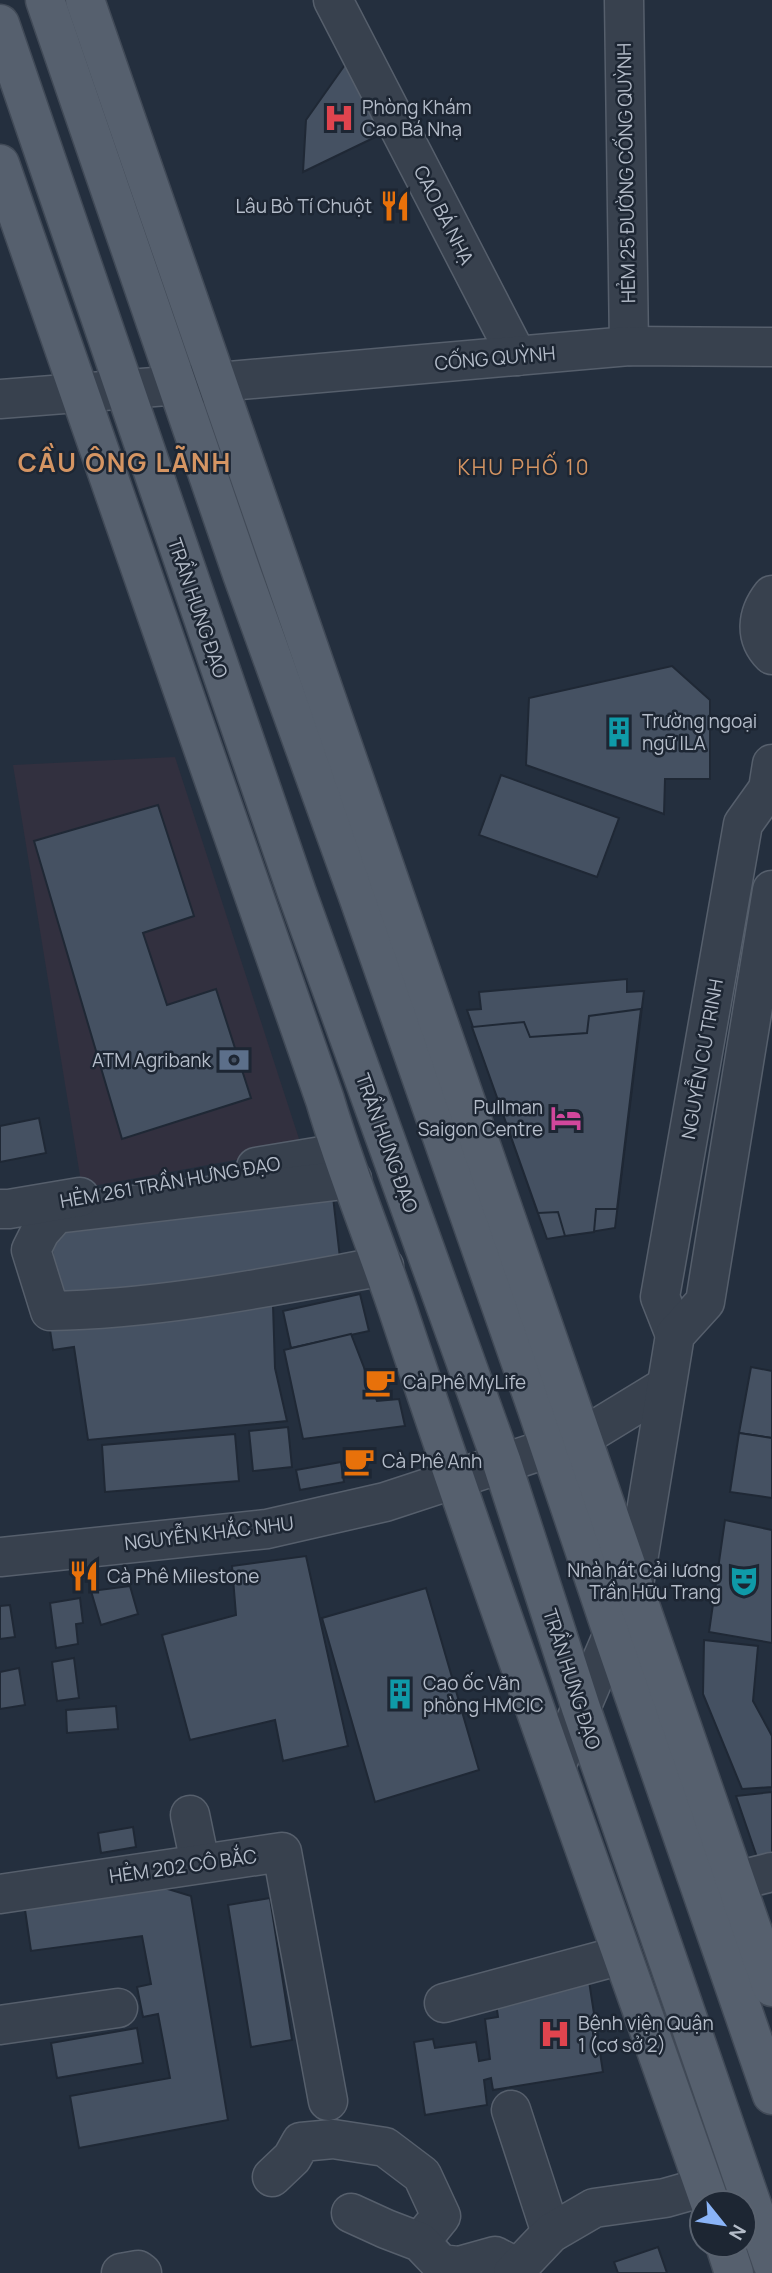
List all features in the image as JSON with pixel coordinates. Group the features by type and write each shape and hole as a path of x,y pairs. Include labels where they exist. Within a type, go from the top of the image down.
{"main road":[{"path":"45,0 242,574 313,718 567,1442 634,1585 772,1987"},
{"path":"85,0 278,560 313,718 367,922 412,999"},
{"name":"TRẦN HƯNG ĐẠO","path":"0,24 251,762 502,1464 581,1707 772,2263"},
{"path":"88,126 124,111"},
{"path":"42,148 0,164 346,1166 379,1252 455,1479 705,2189"},
{"path":"138,565 178,551"},
{"path":"242,574 278,560"},
{"path":"211,776 251,762"},
{"path":"274,955 367,922"},
{"path":"325,1100 365,1083"},
{"path":"379,1252 416,1224"},
{"path":"567,1442 612,1635 737,1882 772,2095"},
{"path":"622,1955 661,1939"},
{"path":"718,2189 742,2175"}],"street":[{"name":"CAO BÁ NHẠ","path":"333,0 517,356"},
{"name":"HẺM 25 ĐƯỜNG CỐNG QUỲNH","path":"624,0 629,346"},
{"name":"CỐNG QUỲNH","path":"0,399 629,346 772,347"},
{"path":"772,595 761,611 759,626 761,638 772,655"},
{"name":"NGUYỄN CƯ TRINH","path":"675,1335 660,1297 743,824 771,785"},
{"path":"556,1766 634,1585 675,1335 705,1302 765,978 772,890"},
{"path":"346,1166 56,1214 40,1232 31,1250 50,1311 207,1298 379,1252"},
{"name":"HẺM 261 TRẦN HƯNG ĐẠO","path":"0,1209 346,1166"},
{"name":"NGUYỄN KHẮC NHU","path":"0,1557 267,1529 385,1502 567,1442 665,1387"},
{"path":"190,1815 200,1863"},
{"name":"HẺM 202 CÔ BẮC","path":"0,1894 282,1852 328,2101"},
{"path":"444,2003 622,1955"},
{"path":"0,2025 118,2008"},
{"path":"511,2110 551,2233"},
{"path":"271,2177 292,2158 301,2142 333,2139 385,2147 422,2175 440,2216 420,2242"},
{"path":"351,2213 420,2242 441,2264 459,2266 495,2256 515,2271 551,2233 594,2208 688,2196"},
{"path":"121,2273 138,2270 142,2273"}],"shaded area":[{"path":"175,757 302,1148 82,1188 13,765"}],"building":[{"path":"354,52 390,130 303,172 306,120"},
{"name":"Trường ngoại ngữ ILA","path":"672,666 710,700 710,779 665,779 664,814 526,765 529,698"},
{"path":"501,775 619,818 597,877 479,835"},
{"path":"158,805 194,916 143,933 167,1005 216,989 251,1098 122,1139 34,841"},
{"name":"Pullman Saigon Centre","path":"627,979 627,992 644,991 615,1228 547,1239 467,1010 481,1009 479,992"},
{"name":"Pullman Saigon Centre","path":"641,1009 617,1209 596,1209 594,1232 565,1236 558,1212 538,1213 472,1027 524,1022 530,1037 587,1033 589,1016"},
{"path":"39,1118 46,1153 0,1162 0,1126"},
{"path":"332,1188 341,1267 57,1300 49,1221"},
{"path":"360,1294 369,1331 291,1348 283,1311"},
{"path":"273,1305 275,1368 287,1421 88,1440 74,1347 53,1350 50,1330"},
{"path":"351,1334 377,1401 399,1399 405,1426 303,1439 284,1350"},
{"path":"751,1367 772,1371 772,1438 739,1433"},
{"path":"288,1427 292,1467 253,1471 249,1431"},
{"path":"739,1433 772,1438 772,1498 730,1492"},
{"path":"235,1434 239,1481 105,1492 102,1445"},
{"path":"341,1462 344,1482 300,1490 296,1470"},
{"name":"Nhà hát Cải lương Trần Hữu Trang","path":"725,1520 772,1530 772,1643 709,1632"},
{"path":"306,1556 348,1746 283,1761 275,1720 190,1740 162,1635 236,1615 232,1566"},
{"path":"130,1586 138,1614 101,1625 91,1591"},
{"name":"Cao ốc Văn phòng HMCIC","path":"426,1588 479,1770 375,1802 322,1618"},
{"path":"80,1598 83,1623 76,1624 78,1644 56,1648 50,1603"},
{"path":"10,1605 15,1637 0,1639 0,1606"},
{"path":"704,1640 758,1646 753,1701 772,1736 772,1787 742,1789 703,1694"},
{"path":"74,1658 79,1698 57,1701 52,1662"},
{"path":"19,1668 25,1705 0,1709 0,1672"},
{"path":"116,1706 118,1729 67,1733 66,1710"},
{"path":"772,1792 772,1858 759,1863 736,1796"},
{"path":"133,1827 136,1847 101,1853 98,1833"},
{"path":"148,1883 191,1896 228,2120 79,2148 70,2096 170,2078 158,2014 143,2017 137,1987 151,1984 142,1936 31,1951 24,1903"},
{"path":"270,1898 292,2040 251,2047 228,1905"},
{"path":"589,1981 603,2072 493,2090 491,2078 484,2080 487,2105 425,2115 414,2042 433,2039 435,2048 476,2042 479,2061 490,2059 485,2019 498,2017 495,1996"},
{"path":"137,2028 143,2063 57,2078 51,2043"},
{"path":"658,2247 667,2273 618,2273 614,2262"}],"place":[{"name":"Phòng Khám Cao Bá Nhạ","path":"339,118"},
{"name":"Lâu Bò Tí Chuột","path":"395,206"},
{"name":"Trường ngoại ngữ ILA","path":"619,732"},
{"name":"ATM Agribank","path":"234,1060"},
{"name":"Pullman Saigon Centre","path":"566,1118"},
{"name":"Cà Phê MyLife","path":"380,1382"},
{"name":"Cà Phê Anh","path":"359,1461"},
{"name":"Cà Phê Milestone","path":"84,1576"},
{"name":"Nhà hát Cải lương Trần Hữu Trang","path":"744,1581"},
{"name":"Cao ốc Văn phòng HMCIC","path":"400,1694"},
{"name":"Bệnh viện Quận 1 (cơ sở 2)","path":"555,2034"}],"district":[{"name":"CẦU ÔNG LÃNH","path":"125,463"},
{"name":"KHU PHỐ 10","path":"524,468"}]}
